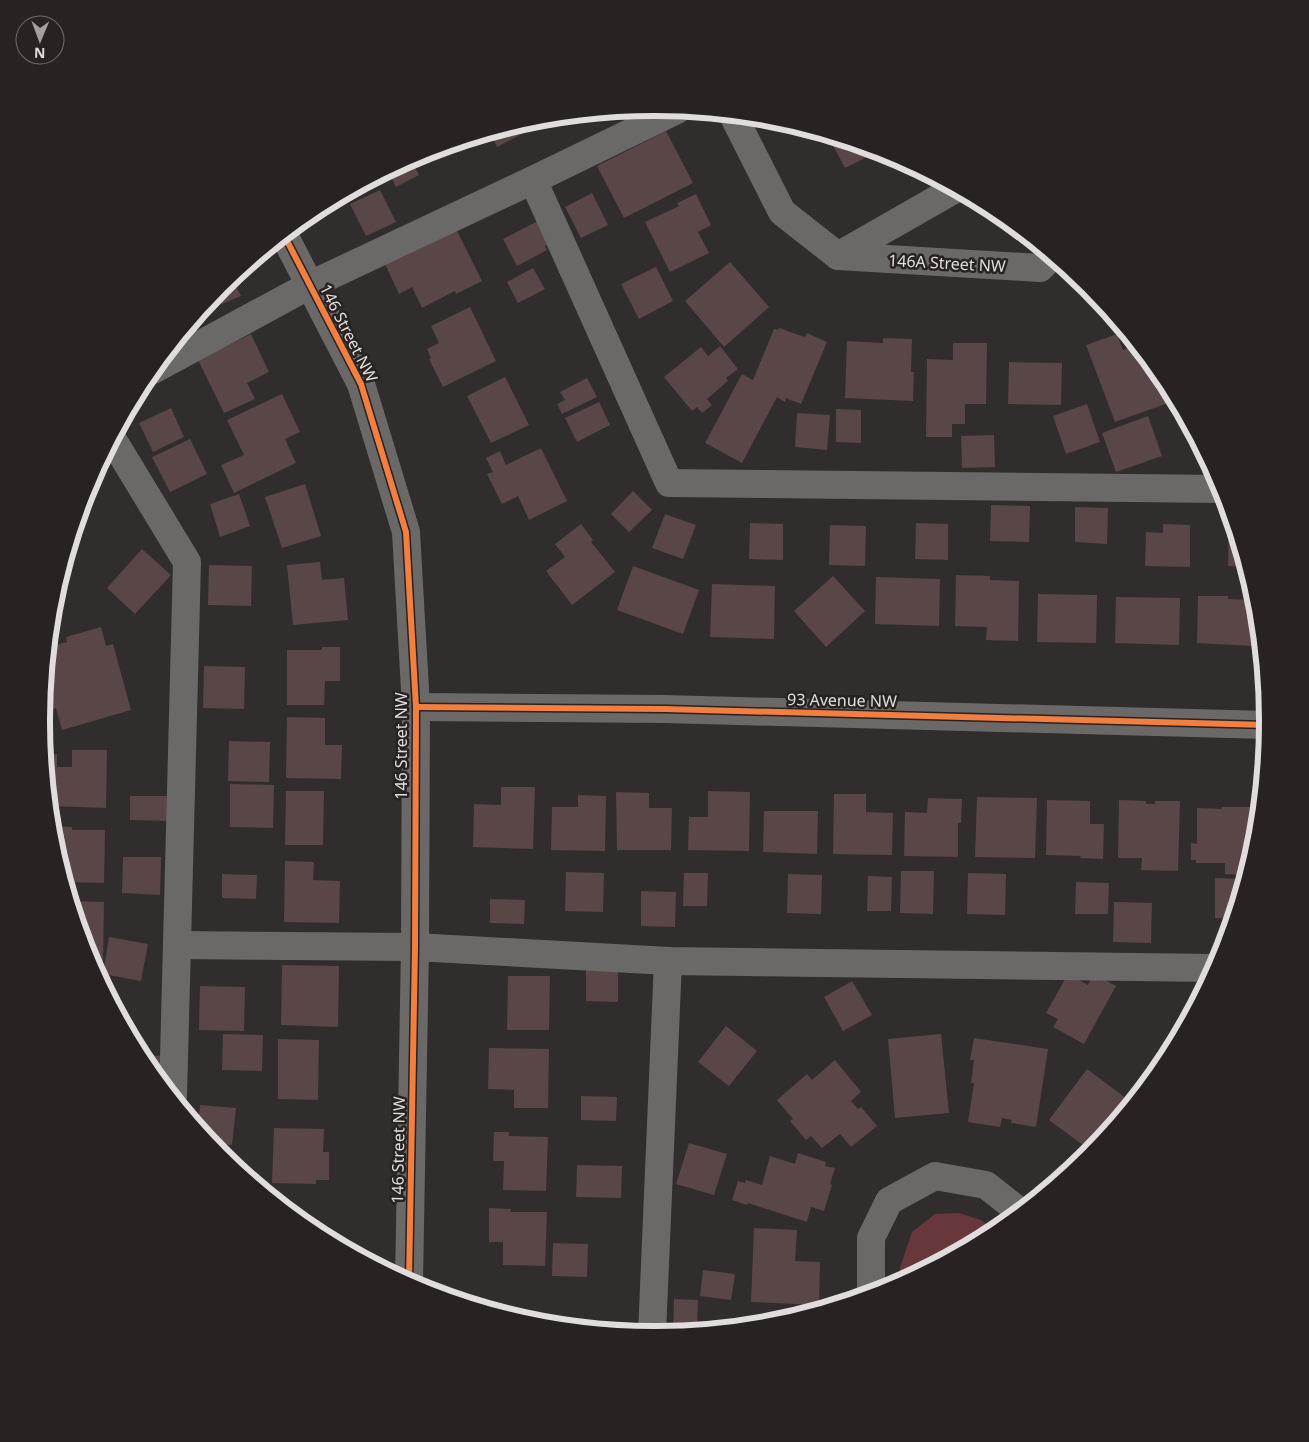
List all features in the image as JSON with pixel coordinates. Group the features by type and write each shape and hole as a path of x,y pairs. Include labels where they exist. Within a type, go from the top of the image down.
{"street":[{"path":"169,361 310,285 664,116"},
{"path":"736,123 782,212 838,256"},
{"path":"533,180 669,483 1213,489"},
{"name":"146A Street NW","path":"838,256 949,193"},
{"name":"146 Street NW","path":"287,241 361,384 406,532 416,707 415,947 409,1273"},
{"name":"146A Street NW","path":"838,256 1040,268 1046,262"},
{"path":"117,446 188,562 173,1087"},
{"name":"93 Avenue NW","path":"416,707 665,710 1259,725"},
{"path":"177,945 415,947 668,961 1206,968"},
{"path":"652,1326 668,961"},
{"path":"871,1285 871,1238 889,1201 935,1176 986,1185 1014,1207"}],"shaded area":[{"path":"959,1213 981,1220 988,1226 957,1245 900,1273 912,1232 935,1214"}],"building":[{"path":"529,130 529,130 497,147 493,139"},
{"path":"666,131 693,183 624,218 597,166"},
{"path":"832,144 868,156 845,168"},
{"path":"415,167 419,175 396,187 391,177"},
{"path":"380,190 396,222 366,236 350,204"},
{"path":"592,193 608,225 581,238 565,207"},
{"path":"696,194 711,225 698,232 709,253 670,272 645,222 679,206 677,203"},
{"path":"538,221 550,243 545,246 547,250 517,266 503,239"},
{"path":"455,227 482,281 456,294 455,291 422,308 412,287 399,294 384,262 401,254 403,257"},
{"path":"730,262 769,307 724,347 685,301"},
{"path":"656,267 673,301 639,319 621,284"},
{"path":"533,268 545,289 518,303 507,282"},
{"path":"236,286 241,296 222,304 221,301"},
{"path":"470,307 496,361 443,387 429,359 431,358 427,349 439,343 431,326"},
{"path":"779,328 805,337 807,333 827,342 801,404 786,398 785,402 777,397 742,463 705,443 742,374 753,380 774,329 778,330"},
{"path":"251,334 269,372 247,383 255,399 224,413 198,360"},
{"path":"1117,334 1123,350 1130,348 1168,403 1115,422 1086,345"},
{"path":"883,338 912,339 911,372 914,372 913,401 845,398 847,341 883,343"},
{"path":"953,343 987,343 986,404 965,404 965,424 952,424 952,437 926,437 927,359 953,360"},
{"path":"720,346 738,369 726,378 728,381 707,399 712,405 702,413 697,407 692,411 664,377 701,347 708,356"},
{"path":"1009,362 1062,363 1061,405 1008,404"},
{"path":"505,377 529,425 491,443 467,396"},
{"path":"587,378 597,397 562,414 557,404 565,400 560,392"},
{"path":"282,394 300,432 285,439 296,463 234,493 221,465 244,455 227,420"},
{"path":"599,402 610,425 577,442 565,418"},
{"path":"1087,404 1100,442 1066,454 1053,416"},
{"path":"171,408 184,437 153,452 139,423"},
{"path":"836,409 861,410 861,443 836,442"},
{"path":"797,413 830,415 827,450 795,447"},
{"path":"1148,416 1162,456 1116,472 1102,433"},
{"path":"994,435 995,467 962,468 961,436"},
{"path":"190,439 207,474 170,492 152,457"},
{"path":"541,448 567,501 529,520 518,496 502,504 487,474 493,472 486,458 500,451 506,465"},
{"path":"305,484 321,536 282,548 265,497"},
{"path":"633,491 652,510 629,532 611,514"},
{"path":"239,494 250,526 220,537 210,504"},
{"path":"991,505 1030,506 1029,542 990,541"},
{"path":"1075,507 1108,508 1107,544 1075,542"},
{"path":"665,514 696,525 683,559 652,548"},
{"path":"750,523 783,524 783,560 749,559"},
{"path":"916,523 948,524 948,560 915,559"},
{"path":"581,524 593,540 591,542 615,572 572,605 546,571 565,557 555,544"},
{"path":"1163,524 1190,525 1190,567 1145,566 1146,532 1163,533"},
{"path":"830,525 866,526 865,566 829,565"},
{"path":"1229,533 1238,567 1228,566"},
{"path":"142,549 171,575 135,614 107,588"},
{"path":"320,562 322,580 344,578 348,620 293,625 287,565"},
{"path":"209,565 252,566 251,606 208,605"},
{"path":"633,566 699,590 683,634 617,610"},
{"path":"956,575 990,576 990,580 1019,581 1018,641 986,640 987,627 955,626"},
{"path":"833,576 865,611 826,647 794,611"},
{"path":"876,577 940,579 939,626 875,624"},
{"path":"712,584 775,586 774,639 710,637"},
{"path":"1038,594 1097,595 1096,643 1037,642"},
{"path":"1198,596 1228,596 1228,599 1246,600 1252,632 1252,646 1197,643"},
{"path":"1116,597 1180,598 1179,645 1115,643"},
{"path":"101,627 106,646 113,644 131,710 62,730 56,708 53,709 51,701 51,681 55,645 67,642 66,637"},
{"path":"322,647 340,647 340,681 325,681 324,705 287,705 287,650 322,650"},
{"path":"204,666 245,667 244,709 203,708"},
{"path":"287,717 325,718 325,745 342,745 341,779 286,778"},
{"path":"229,741 270,742 269,782 228,781"},
{"path":"72,750 107,750 106,808 56,806 51,754 57,754 57,767 72,767"},
{"path":"230,784 274,785 273,828 230,827"},
{"path":"501,787 535,787 533,849 473,847 474,804 501,805"},
{"path":"286,791 324,791 323,845 285,845"},
{"path":"708,791 750,792 749,851 688,850 689,817 708,817"},
{"path":"616,792 649,793 649,808 672,808 671,850 617,850"},
{"path":"834,794 866,794 866,812 893,813 892,855 833,854"},
{"path":"578,795 606,796 605,851 551,850 552,807 578,807"},
{"path":"130,796 169,796 168,821 130,820"},
{"path":"977,797 1037,798 1035,858 975,857"},
{"path":"928,798 962,799 961,823 958,823 958,857 904,856 905,812 927,813"},
{"path":"1047,800 1090,801 1090,824 1104,824 1103,859 1046,855"},
{"path":"1119,800 1146,801 1146,804 1155,804 1155,801 1180,801 1178,871 1141,870 1142,858 1118,858"},
{"path":"1222,807 1251,807 1247,839 1239,875 1225,874 1225,863 1196,863 1196,860 1191,860 1191,843 1197,844 1197,808 1222,809"},
{"path":"764,811 818,811 817,854 763,852"},
{"path":"60,826 72,827 72,830 105,830 104,883 72,882"},
{"path":"123,857 161,857 160,895 122,893"},
{"path":"285,861 314,862 313,880 340,881 339,923 284,922"},
{"path":"901,871 934,871 933,914 900,913"},
{"path":"566,872 604,873 603,912 565,911"},
{"path":"684,873 708,873 707,906 683,906"},
{"path":"968,873 1006,874 1005,915 967,914"},
{"path":"222,874 257,875 256,899 222,898"},
{"path":"788,874 822,875 821,914 787,913"},
{"path":"868,876 892,877 891,911 867,911"},
{"path":"1215,878 1237,879 1226,919 1215,918"},
{"path":"1076,882 1109,883 1108,914 1075,914"},
{"path":"641,891 676,892 675,927 641,926"},
{"path":"490,899 525,900 524,924 490,923"},
{"path":"78,901 104,902 103,962 100,962 96,952"},
{"path":"1114,902 1152,903 1151,943 1113,942"},
{"path":"109,937 148,944 141,981 106,975 104,969"},
{"path":"282,965 339,966 338,1027 281,1025"},
{"path":"586,967 618,968 618,1002 586,1001"},
{"path":"1068,974 1088,985 1094,974 1116,986 1084,1044 1053,1027 1058,1019 1046,1013"},
{"path":"508,976 550,976 549,1030 507,1030"},
{"path":"852,981 872,1015 843,1031 824,997"},
{"path":"200,986 245,987 244,1031 199,1030"},
{"path":"726,1026 757,1051 729,1086 698,1062"},
{"path":"223,1034 263,1035 262,1071 222,1070"},
{"path":"941,1034 949,1113 895,1118 888,1039"},
{"path":"974,1038 1048,1049 1036,1127 1011,1123 1012,1120 1002,1118 1000,1127 968,1122 974,1083 971,1083 974,1060 970,1060"},
{"path":"278,1039 319,1040 318,1100 278,1099"},
{"path":"489,1048 549,1049 548,1108 514,1108 514,1090 488,1089"},
{"path":"151,1055 166,1056 165,1076"},
{"path":"835,1060 861,1092 851,1101 858,1109 861,1107 877,1126 851,1147 840,1134 822,1148 811,1136 806,1140 790,1121 793,1119 777,1100 807,1074 812,1080"},
{"path":"1087,1069 1126,1099 1084,1146 1049,1120"},
{"path":"581,1096 617,1097 616,1121 581,1120"},
{"path":"200,1105 236,1108 232,1145 224,1145 199,1118"},
{"path":"274,1128 324,1129 323,1152 329,1152 329,1180 316,1180 316,1184 272,1183"},
{"path":"494,1132 509,1132 509,1136 548,1137 546,1191 503,1190 504,1161 493,1161"},
{"path":"689,1143 727,1154 714,1195 676,1184"},
{"path":"798,1153 826,1162 825,1166 835,1168 824,1211 811,1207 807,1222 748,1203 747,1205 732,1200 738,1181 745,1183 746,1180 762,1185 770,1156 795,1164"},
{"path":"577,1165 622,1166 621,1198 576,1197"},
{"path":"489,1208 511,1209 511,1212 547,1212 545,1266 503,1265 503,1242 489,1242"},
{"path":"754,1228 797,1230 795,1261 820,1262 819,1302 812,1305 751,1302"},
{"path":"553,1243 588,1244 587,1277 552,1276"},
{"path":"703,1270 735,1274 731,1300 700,1296"},
{"path":"674,1299 698,1300 697,1324 673,1325"}],"cycle path":[{"path":"287,241 361,384 406,532 416,707 415,947 409,1273"},
{"path":"416,707 665,709 1259,725"}]}
